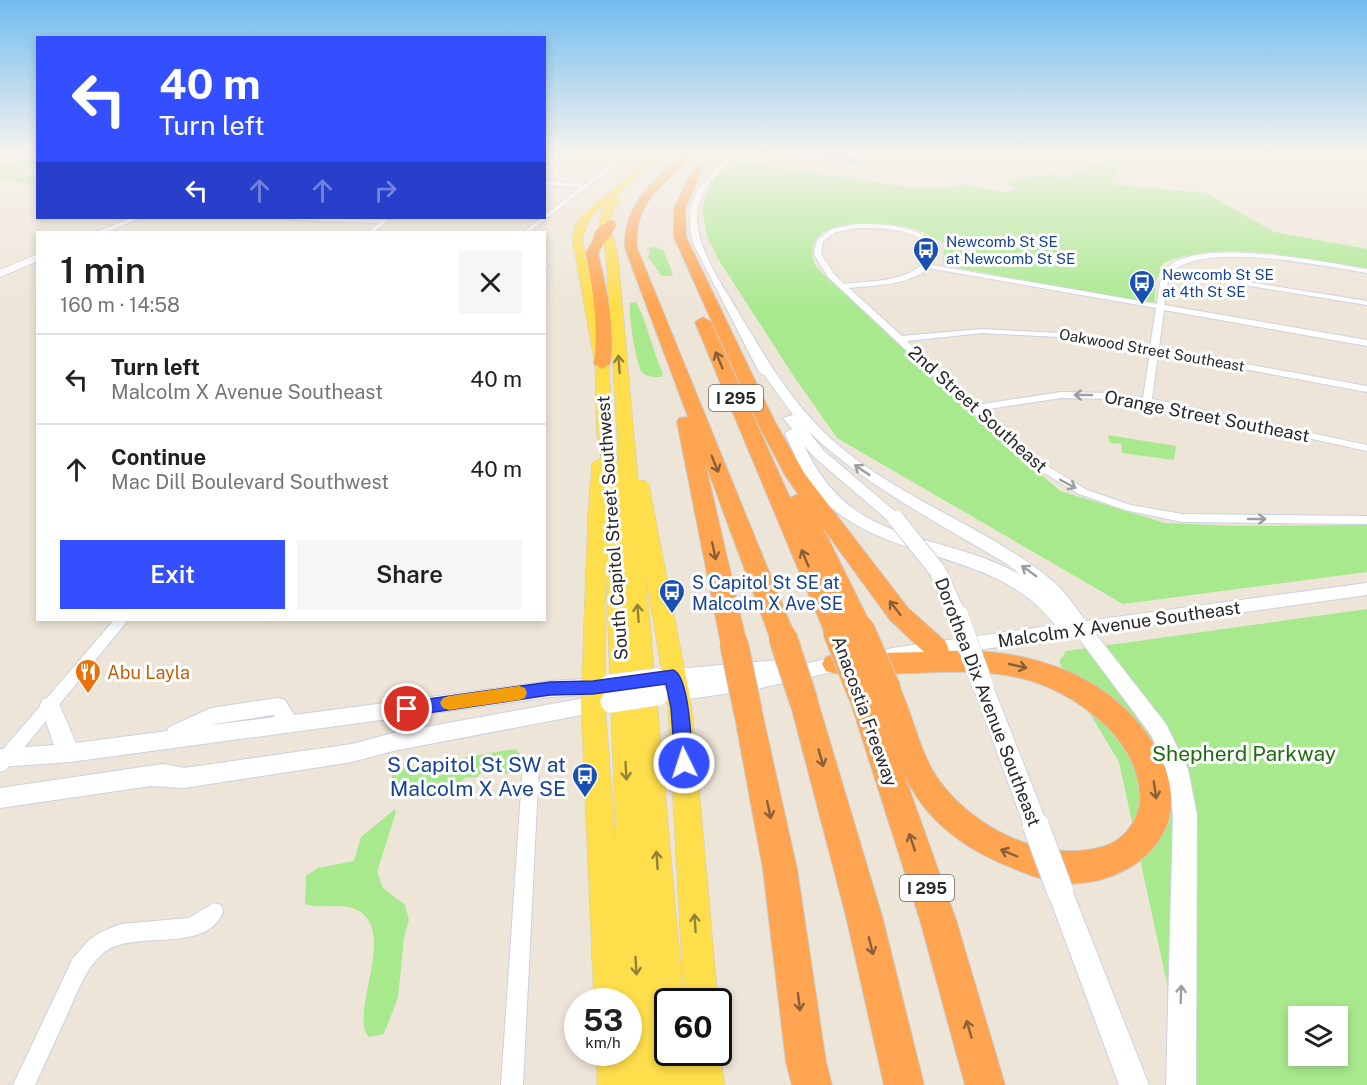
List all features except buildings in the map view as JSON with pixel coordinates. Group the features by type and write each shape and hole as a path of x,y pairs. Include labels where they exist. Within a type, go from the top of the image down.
{"highway":[{"path":"602,364 605,341 603,304 592,253 600,236 635,206"},
{"name":"I 295","path":"639,206 629,231 633,257 783,638 804,702 864,916 904,1085"},
{"name":"Anacostia Freeway","path":"671,206 667,225 670,246 848,630 874,692 985,1085"},
{"path":"679,206 677,220 680,237 766,422 795,475 824,517 906,622 936,649"},
{"path":"670,351 672,374 691,443 780,869 812,1085"},
{"path":"766,422 771,441 848,630"},
{"path":"835,664 980,660 1027,668 1066,684 1112,714 1143,753 1152,775 1156,798 1147,831 1132,849 1122,855 1084,866 1037,862 990,844 961,825 929,791 874,692"}],"main road":[{"name":"South Capitol Street Southwest","path":"599,206 591,212 578,231 578,246 602,364 605,436 611,468 642,1085"},
{"path":"611,206 603,217 612,252 667,988"},
{"name":"Dorothea Dix Avenue Southeast","path":"695,206 692,214 692,230 703,256 788,414 819,454 896,519 937,570 957,614 1131,1081"},
{"path":"103,231 134,219"},
{"path":"0,274 36,258"},
{"path":"0,280 36,265"},
{"path":"762,363 801,417 832,447 868,474 1031,573 1054,593 1076,630"},
{"path":"788,414 793,434 814,478 826,494 844,510 877,529 1010,577 1043,599 1076,630 1159,730 1172,755 1181,784 1185,814 1186,849 1179,1053 1175,1085"},
{"path":"624,422 634,453 666,686 699,988"},
{"path":"605,436 597,515 611,988"},
{"name":"Malcolm X Avenue Southeast","path":"602,695 666,686 752,682 835,664 1367,589"},
{"path":"2,761 166,739 192,726 284,714 360,707 407,709 550,689 602,695"},
{"path":"0,798 154,777 184,778 352,753 602,695"},
{"path":"50,705 60,735 70,753"},
{"path":"166,739 177,747 327,729 393,717 407,709"},
{"path":"1179,1053 1181,1085"},
{"path":"614,1066 615,1085"},
{"path":"672,1066 674,1085"},
{"path":"705,1066 707,1085"}],"street":[{"path":"546,217 562,206"},
{"path":"323,219 385,221 372,231"},
{"path":"527,231 544,219"},
{"name":"2nd Street Southeast","path":"927,266 935,255 936,246 929,238 909,230 856,226 835,230 819,238 816,247 818,258 842,286 1030,460 1053,476 1091,495 1129,508 1192,519 1367,519"},
{"path":"1147,401 1164,281 1170,271 1185,261 1226,255 1260,257 1367,271"},
{"path":"842,286 907,277 920,273 927,266 1367,343"},
{"path":"1170,271 1367,303"},
{"name":"Oakwood Street Southeast","path":"900,339 949,333 1029,332 1088,337 1367,389"},
{"name":"Orange Street Southeast","path":"974,408 1070,395 1105,395 1147,401 1367,448"},
{"path":"2,761 120,621"},
{"path":"512,1085 531,763"},
{"path":"24,1085 80,965 93,948 108,938 121,934 188,929 203,924 214,912"}],"green space":[{"path":"703,206 1228,206 1274,232 1367,249 1367,268 1291,256 1238,251 1187,255 1163,263 1156,282 1154,305 943,265 944,243 915,229 897,225 862,223 844,225 828,230 817,238 812,250 816,267 984,425 1060,491 1165,523 1239,526 1367,525 1367,572 1123,604 837,438 718,259 707,237"},
{"path":"655,247 663,250 673,274 671,276 662,276 648,257 650,251 646,249"},
{"path":"636,302 663,374 661,377 646,375 642,372 637,360 630,308 630,303"},
{"path":"1108,435 1176,446 1174,460 1122,453 1121,444 1110,443"},
{"name":"Shepherd Parkway","path":"1367,609 1367,1085 1189,1085 1119,762 1059,662 1066,651"},
{"path":"515,749 520,754 516,773 508,774 489,766 477,777 465,778 456,787 444,790 439,786 411,796 407,789 391,784 392,776 401,768"},
{"path":"395,809 377,872 383,888 405,905 409,920 404,938 398,997 384,1034 369,1037 364,1026 364,1012 374,937 369,922 353,908 305,904 306,876 318,868 354,861 361,837"}],"slow traffic":[{"path":"449,703 519,693"}],"place":[{"name":"Newcomb St SE at Newcomb St SE","path":"926,273"},
{"name":"Newcomb St SE at 4th St SE","path":"1142,306"},
{"name":"S Capitol St SE at Malcolm X Ave SE","path":"672,615"},
{"name":"Abu Layla","path":"88,695"},
{"name":"S Capitol St SW at Malcolm X Ave SE","path":"585,799"}],"route":[{"path":"407,709 550,689 593,687 673,677 680,708 684,763"}]}
